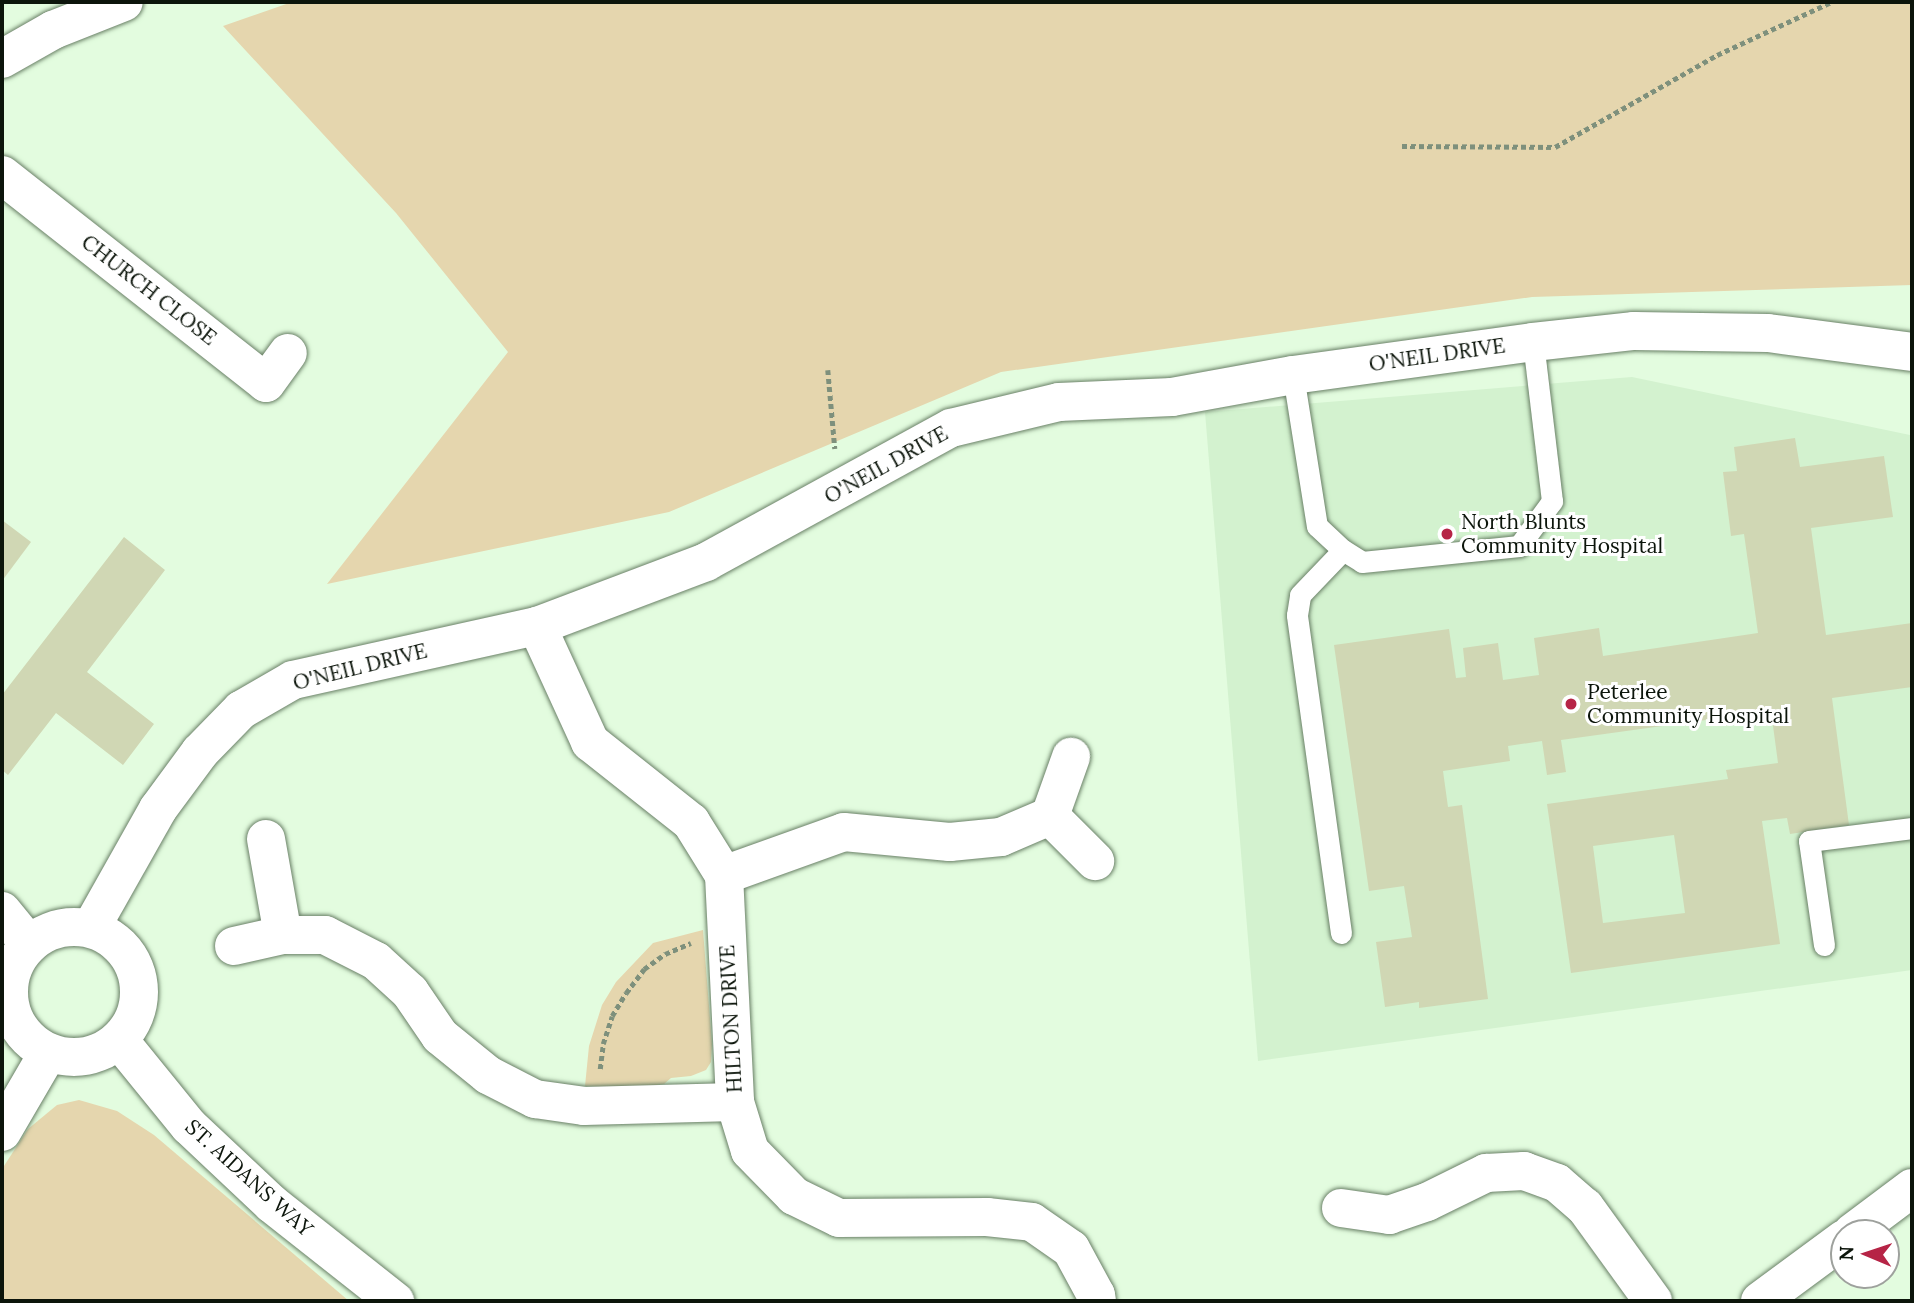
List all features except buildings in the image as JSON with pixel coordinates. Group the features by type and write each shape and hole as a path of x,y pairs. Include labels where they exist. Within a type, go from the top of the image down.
{"street":[{"path":"2,59 53,30 124,2"},
{"name":"CHURCH CLOSE","path":"2,174 266,383 288,353"},
{"name":"O'NEIL DRIVE","path":"91,928 158,809 200,752 241,710 293,680 537,626 706,562 839,492 951,428 1059,402 1172,397 1293,375 1634,331 1768,333 1912,352"},
{"name":"HILTON DRIVE","path":"537,626 590,742 691,822 724,875 735,1102 750,1151 793,1196 839,1218 987,1217 1032,1222 1071,1249 1097,1301"},
{"path":"724,875 844,832 950,842 1001,837 1050,816 1071,757"},
{"path":"1050,816 1095,862"},
{"path":"265,839 283,935"},
{"path":"2,911 29,944"},
{"path":"68,927 91,928 116,942 127,953 137,974 139,996 132,1021 119,1040 99,1053 77,1058 48,1053 30,1041 15,1022 9,1000 9,984 15,962 29,944 46,933 68,927"},
{"path":"234,946 283,935 324,935 376,961 410,992 440,1036 488,1075 536,1098 599,1105 735,1102"},
{"name":"ST. AIDANS WAY","path":"119,1040 189,1126 272,1203 395,1301"},
{"path":"2,1132 48,1053"},
{"path":"1341,1208 1392,1231 1427,1202 1486,1173 1524,1171 1558,1183 1585,1207 1653,1301"},
{"path":"1871,1219 1912,1188"},
{"path":"1760,1301 1830,1249"}],"lane":[{"path":"1293,375 1317,526 1343,550 1362,562 1519,545 1552,501 1533,342"},
{"path":"1341,933 1297,615 1300,596 1343,550"},
{"path":"1824,945 1809,841 1912,828"}],"path":[{"path":"1402,146 1555,147 1717,55 1831,2"},
{"path":"828,370 839,492"},
{"path":"599,1105 603,1044 612,1016 644,969 664,954 698,942 727,937"}],"shaded area":[{"path":"292,2 1912,2 1912,285 1532,297 1001,372 669,512 327,584 508,352 396,213 223,26"},
{"name":"Peterlee Community Hospital","path":"1632,377 1910,435 1912,439 1912,970 1258,1061 1205,412"},
{"path":"703,930 712,1044 711,1062 706,1070 691,1076 671,1078 664,1084 626,1089 585,1086 589,1046 602,1005 616,982 653,943"},
{"path":"79,1100 117,1111 154,1135 349,1301 2,1301 2,1169 28,1129 57,1105"}],"place":[{"name":"North Blunts Community Hospital","path":"1447,534"},
{"name":"Peterlee Community Hospital","path":"1571,704"}]}
